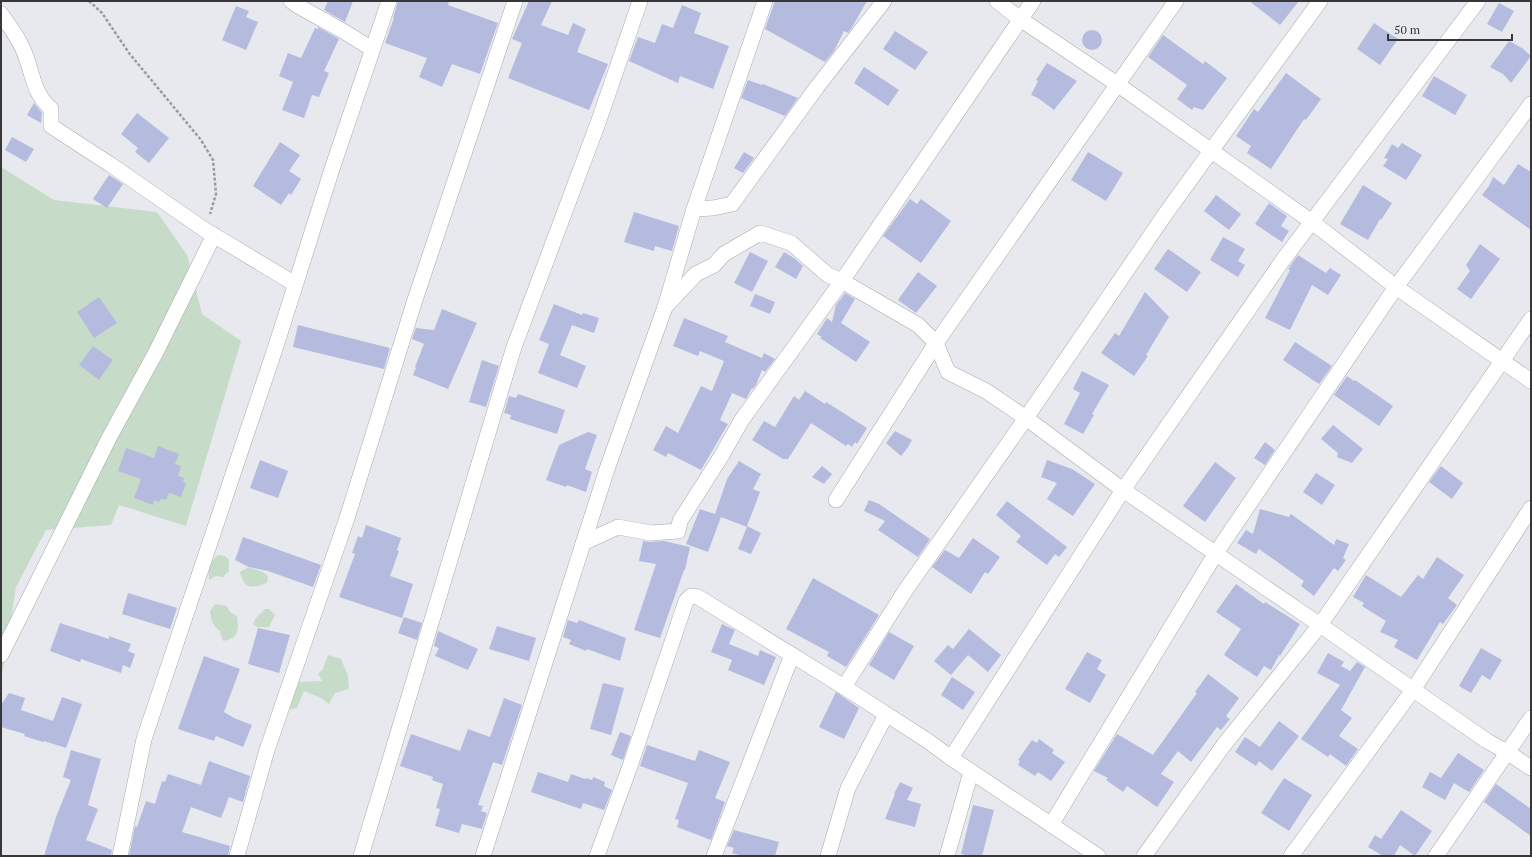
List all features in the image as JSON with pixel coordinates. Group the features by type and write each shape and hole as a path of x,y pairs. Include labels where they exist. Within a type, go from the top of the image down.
{"street":[{"path":"291,1 372,49"},
{"path":"120,856 144,738 276,346 295,284 389,1"},
{"path":"238,856 268,750 347,518 417,295 515,1"},
{"path":"361,856 514,347 598,123 640,1"},
{"path":"483,856 607,469 664,307 694,210 765,1"},
{"path":"694,210 732,204 817,87 884,1"},
{"path":"997,1 1020,19 1117,84 1211,150 1312,222 1396,287 1531,381"},
{"path":"583,543 618,527 651,533 678,531 680,521 722,455 741,421 842,281 1033,1"},
{"path":"836,500 936,343 1176,1"},
{"path":"844,687 905,591 1026,418 1166,213 1320,1"},
{"path":"951,758 1123,490 1278,267 1478,1"},
{"path":"1,14 14,32 26,56 32,80 44,102 51,109 51,126 210,232 295,284"},
{"path":"1051,825 1216,553 1396,287 1531,104"},
{"path":"1,655 109,438 156,352 210,232"},
{"path":"664,307 696,274 714,265 724,254 760,233 792,243 828,275 842,281 918,325 936,343 948,372 986,391 1026,418 1123,490 1320,624 1487,741 1531,768"},
{"path":"1144,856 1223,746 1320,624 1531,319"},
{"path":"1291,856 1413,690 1531,508"},
{"path":"597,856 630,769 686,601 691,596 698,597 844,687 928,741 971,772 1098,856"},
{"path":"714,856 792,655"},
{"path":"828,856 848,788 886,715"},
{"path":"1436,856 1531,718"},
{"path":"947,856 971,772"}],"path":[{"path":"89,1 102,13 129,53 201,140 213,160 216,194 210,232"}],"green space":[{"path":"1,167 54,200 157,212 187,255 202,314 241,341 186,526 119,505 111,525 46,530 16,587 1,682"},
{"path":"218,555 225,556 229,560 229,571 223,577 216,576 209,580 210,566"},
{"path":"249,567 263,572 268,576 267,583 252,587 246,585 240,572"},
{"path":"215,604 227,606 230,612 237,616 237,633 228,640 223,641 220,631 214,625 212,620 210,611"},
{"path":"265,609 269,609 275,615 269,627 257,627 253,624 255,619"},
{"path":"328,655 341,659 348,676 349,689 335,693 329,704 321,698 304,691 297,708 281,711 297,682 322,681 318,674 323,669"}],"building":[{"path":"328,1 353,1 345,22 324,10"},
{"path":"398,1 449,1 448,5 498,23 480,74 452,64 442,87 419,77 427,58 385,43 394,18"},
{"path":"529,1 552,1 541,25 568,35 573,23 586,29 577,52 608,64 589,110 508,78 522,43 512,39"},
{"path":"775,1 867,1 851,29 848,33 844,31 834,51 825,62 765,29"},
{"path":"1249,1 1299,1 1280,25"},
{"path":"1499,3 1514,11 1502,32 1487,24"},
{"path":"682,5 701,13 694,33 729,46 713,89 680,76 678,83 629,61 638,37 655,43 662,24 673,28"},
{"path":"236,6 249,11 246,17 258,22 246,50 222,40"},
{"path":"1374,23 1398,39 1380,65 1357,49"},
{"path":"318,27 339,39 324,71 329,73 319,97 312,95 304,118 282,110 293,82 279,76 288,53 301,58 315,28 318,29"},
{"path":"1092,30 1099,33 1102,40 1099,47 1092,50 1085,47 1082,40 1085,33"},
{"path":"895,31 928,52 915,70 883,49"},
{"path":"1163,35 1203,64 1205,61 1227,78 1203,110 1194,107 1192,110 1177,99 1187,85 1148,57"},
{"path":"1509,41 1522,48 1531,56 1511,83 1503,74 1490,67"},
{"path":"1047,63 1077,81 1054,110 1038,98 1031,95 1038,81 1036,80"},
{"path":"864,67 899,90 888,106 854,83"},
{"path":"1286,73 1321,99 1306,120 1304,119 1271,169 1247,153 1251,146 1236,136 1254,109 1258,112"},
{"path":"1434,76 1467,95 1455,115 1422,96"},
{"path":"748,80 762,85 763,84 798,98 785,116 741,98"},
{"path":"34,103 42,113 41,123 27,115"},
{"path":"137,113 169,138 149,163 135,152 138,148 121,134"},
{"path":"12,137 34,149 26,162 5,150"},
{"path":"280,142 300,155 289,171 301,179 291,195 289,193 281,205 253,186"},
{"path":"1402,143 1422,155 1406,180 1383,166 1388,159 1384,158 1392,144 1398,148"},
{"path":"744,152 754,158 743,173 734,168"},
{"path":"1088,152 1123,173 1106,201 1071,180"},
{"path":"1518,164 1531,172 1531,230 1482,195 1489,186 1493,177 1504,185"},
{"path":"109,175 123,184 107,208 93,199"},
{"path":"1363,185 1392,203 1381,220 1380,219 1368,240 1340,224"},
{"path":"1216,195 1241,214 1229,230 1204,211"},
{"path":"910,199 917,204 921,199 951,221 921,263 883,236"},
{"path":"1269,203 1287,216 1281,226 1289,231 1282,242 1255,224"},
{"path":"634,212 679,226 672,251 655,246 654,251 624,242"},
{"path":"1223,237 1245,249 1238,261 1245,265 1238,277 1210,260"},
{"path":"1480,244 1500,259 1471,299 1457,289 1470,271 1466,265"},
{"path":"1168,249 1201,272 1187,292 1154,269"},
{"path":"750,252 768,261 752,292 734,283"},
{"path":"784,252 803,266 796,279 775,267"},
{"path":"1298,255 1326,273 1330,268 1341,275 1328,295 1312,285 1290,330 1265,318 1290,270 1288,269"},
{"path":"918,272 937,286 916,313 898,300"},
{"path":"1145,292 1169,317 1146,355 1148,356 1134,376 1101,353 1115,333 1119,336"},
{"path":"845,293 855,299 841,323 870,342 856,362 820,338 822,337 817,334 827,318 832,322 836,305"},
{"path":"755,294 775,302 770,314 750,306"},
{"path":"99,297 117,323 94,338 77,312"},
{"path":"554,304 582,315 583,313 599,318 594,333 572,325 560,355 586,366 577,388 538,373 549,344 539,340"},
{"path":"442,309 477,323 448,389 413,375 424,344 412,339 416,328 434,330"},
{"path":"684,318 728,336 725,342 762,358 764,353 775,359 765,372 762,370 756,385 753,389 752,388 746,399 732,393 720,420 728,424 701,470 668,453 666,457 653,450 666,426 678,433 701,386 712,391 724,361 700,351 698,356 673,346"},
{"path":"298,325 390,348 384,369 293,347"},
{"path":"1295,342 1332,366 1319,384 1283,360"},
{"path":"93,346 113,360 99,380 79,365"},
{"path":"482,360 499,366 486,407 469,402"},
{"path":"1082,371 1109,385 1092,414 1094,415 1083,434 1064,424 1080,393 1073,389"},
{"path":"1347,376 1393,406 1379,426 1334,395"},
{"path":"805,391 825,404 826,402 867,428 857,444 855,442 852,447 848,444 846,446 811,423 788,459 783,459 752,440 764,421 775,427 794,396 799,400"},
{"path":"518,394 565,410 557,434 510,419 511,415 504,413 509,396 516,398"},
{"path":"1333,425 1363,449 1352,463 1337,457 1338,453 1321,439"},
{"path":"895,431 912,440 901,456 886,443"},
{"path":"588,432 597,435 585,469 592,472 586,492 567,485 566,487 546,480 559,445"},
{"path":"1265,442 1275,450 1265,465 1254,458"},
{"path":"158,446 179,454 175,464 181,466 178,476 184,478 183,482 186,483 181,497 169,493 166,500 161,499 159,502 154,500 153,505 134,498 141,479 118,471 126,448 154,458"},
{"path":"260,460 288,471 278,498 250,488"},
{"path":"1047,460 1072,469 1095,484 1073,516 1047,499 1057,483 1041,477"},
{"path":"739,461 761,474 753,489 760,492 747,526 761,533 751,554 738,549 747,527 721,517 708,552 686,544 700,509 715,514 727,479"},
{"path":"1215,462 1236,478 1205,522 1183,506"},
{"path":"822,466 832,474 824,484 812,477"},
{"path":"1441,466 1463,483 1452,499 1429,482"},
{"path":"1316,473 1335,485 1322,505 1303,492"},
{"path":"869,500 879,504 930,539 918,557 878,530 885,521 864,511"},
{"path":"1007,501 1067,547 1059,557 1055,554 1047,565 1016,542 1021,536 996,515"},
{"path":"1260,509 1289,517 1291,514 1334,545 1336,539 1349,544 1343,558 1346,560 1338,571 1334,568 1314,596 1301,586 1304,581 1259,549 1256,554 1237,543 1246,530 1253,534"},
{"path":"366,525 401,538 397,550 399,551 390,576 413,584 402,618 339,597 355,554 352,553 358,536 362,538"},
{"path":"243,537 321,565 313,587 268,571 249,567 235,560"},
{"path":"973,538 1000,557 988,574 985,572 971,594 932,567 945,550 959,558"},
{"path":"643,541 664,541 690,547 685,570 660,638 634,630 656,564 639,561"},
{"path":"1437,557 1464,575 1448,598 1457,605 1443,624 1440,622 1417,660 1394,647 1398,640 1380,632 1386,621 1362,606 1364,603 1353,597 1366,575 1401,597 1418,575 1423,579"},
{"path":"813,578 879,615 846,667 827,656 829,652 786,629"},
{"path":"1236,584 1264,604 1265,602 1300,624 1280,656 1279,655 1271,670 1264,666 1257,677 1224,655 1241,629 1216,612"},
{"path":"128,593 177,608 170,629 122,614"},
{"path":"404,617 422,623 417,640 398,633"},
{"path":"568,620 577,623 579,620 626,638 620,661 587,649 586,651 569,644 571,640 563,637"},
{"path":"60,623 109,639 109,636 131,644 128,651 135,654 130,668 123,665 121,673 81,659 80,662 50,651"},
{"path":"722,624 735,630 729,644 758,656 760,650 776,657 764,685 728,670 732,660 711,652"},
{"path":"497,626 536,638 529,661 489,649"},
{"path":"258,628 290,635 279,673 248,664"},
{"path":"969,629 1001,655 988,672 968,655 951,675 934,661 948,645 953,649"},
{"path":"438,631 478,649 468,670 435,656 439,648 434,646"},
{"path":"889,632 914,646 894,680 869,665"},
{"path":"1481,648 1502,660 1490,680 1482,675 1471,693 1459,686"},
{"path":"1087,652 1102,660 1097,669 1106,675 1090,703 1065,689"},
{"path":"1328,653 1344,662 1341,666 1350,671 1357,662 1365,667 1341,710 1352,718 1339,736 1358,749 1346,766 1330,754 1328,757 1301,739 1340,685 1317,673"},
{"path":"204,656 240,669 224,712 234,718 252,725 243,747 216,736 214,741 178,729"},
{"path":"1208,674 1239,698 1226,716 1230,719 1221,730 1217,727 1191,762 1178,751 1161,774 1174,782 1157,807 1127,786 1123,792 1106,780 1108,778 1094,771 1117,734 1153,755 1197,693 1195,692"},
{"path":"952,677 975,692 963,710 941,695"},
{"path":"603,683 624,688 611,735 590,729"},
{"path":"836,692 859,708 844,739 819,727"},
{"path":"9,693 25,698 21,710 53,721 62,697 82,704 66,748 24,736 25,734 1,727 1,705"},
{"path":"504,698 522,705 502,765 493,762 478,805 483,806 481,811 487,813 482,829 462,824 459,833 435,826 440,809 436,808 443,784 432,780 433,777 400,766 411,734 460,751 468,729 490,737"},
{"path":"1279,721 1299,736 1272,771 1259,761 1256,766 1235,752 1245,737 1260,747"},
{"path":"620,732 631,736 623,760 611,755"},
{"path":"1039,739 1054,750 1052,753 1065,762 1051,781 1038,772 1035,776 1018,765 1020,761 1018,760 1032,740 1037,743"},
{"path":"647,745 695,761 699,750 730,762 715,798 725,802 711,840 677,827 679,820 675,819 688,783 640,766"},
{"path":"71,750 101,759 88,805 98,809 86,840 112,850 111,856 44,856 56,817 71,780 63,777"},
{"path":"1458,753 1484,770 1469,792 1454,783 1445,800 1422,787 1430,772 1441,778"},
{"path":"209,761 250,776 243,802 229,797 221,818 191,807 182,832 230,846 228,856 129,856 135,826 137,827 146,801 155,804 162,781 165,782 168,774 201,785"},
{"path":"538,772 568,782 571,774 592,780 593,777 605,782 604,786 612,790 604,810 583,803 581,809 531,792"},
{"path":"1284,778 1312,795 1289,831 1261,813"},
{"path":"900,782 913,788 907,800 921,804 915,827 885,819"},
{"path":"1496,784 1531,809 1531,836 1484,802"},
{"path":"973,805 994,810 982,856 961,854"},
{"path":"1401,810 1432,831 1415,856 1400,845 1394,856 1383,856 1368,847 1375,835 1381,839"},
{"path":"734,830 779,842 775,856 743,856 732,853 734,848 727,846"}]}
